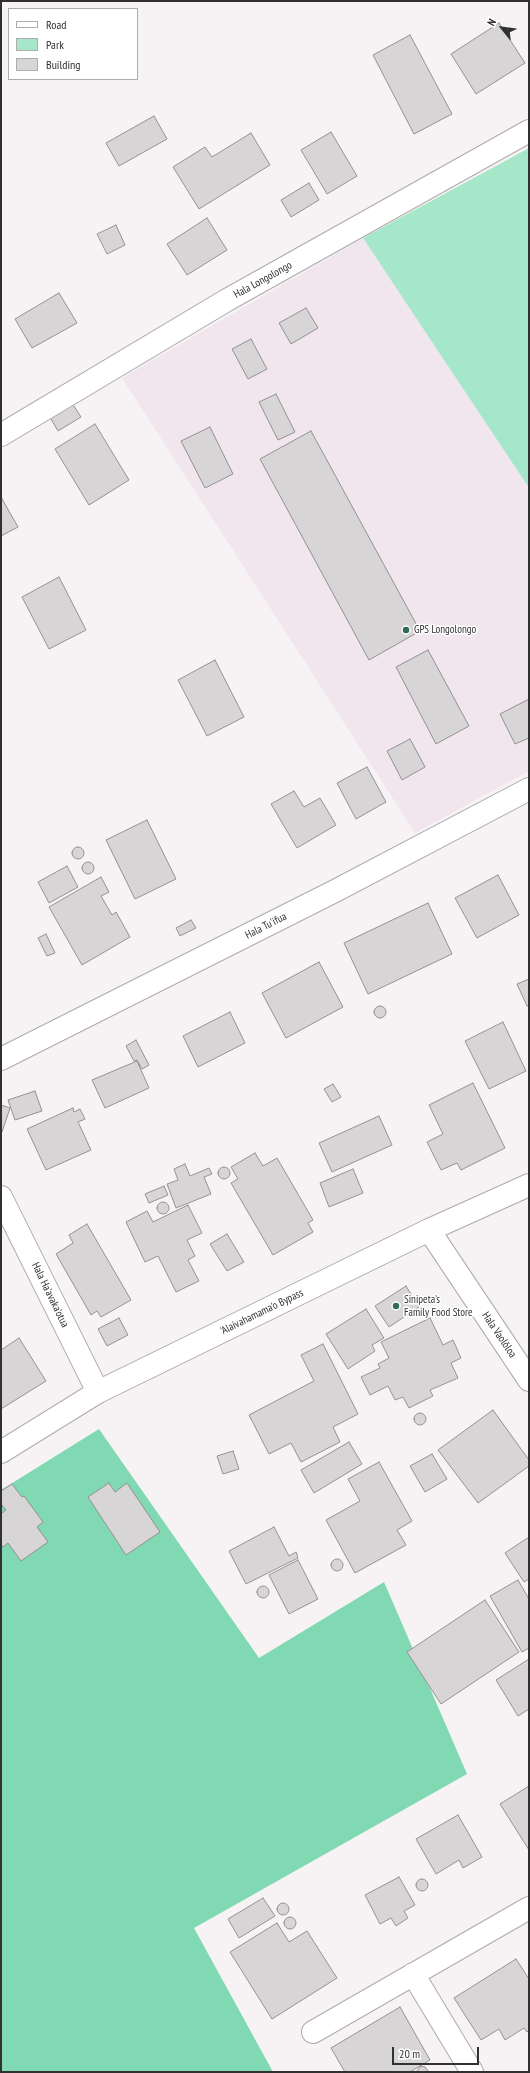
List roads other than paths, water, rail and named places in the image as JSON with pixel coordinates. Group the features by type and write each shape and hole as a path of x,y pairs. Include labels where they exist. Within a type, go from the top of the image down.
{"street":[{"name":"Hala Longolongo","path":"1,435 227,300 529,131"},
{"name":"Hala Tu'ifua","path":"1,1059 335,891 529,789"},
{"name":"'Alaivahamama'o Bypass","path":"1,1452 98,1392 429,1230 529,1185"},
{"name":"Hala Ha'avaka'otua","path":"1,1197 98,1392"},
{"name":"Hala Vaolōloa","path":"429,1230 529,1380"},
{"path":"313,2032 529,1908"},
{"path":"413,1974 472,2072"}],"place":[{"name":"GPS Longolongo","path":"406,630"},
{"name":"Sinipeta's Family Food Store","path":"396,1306"}]}
